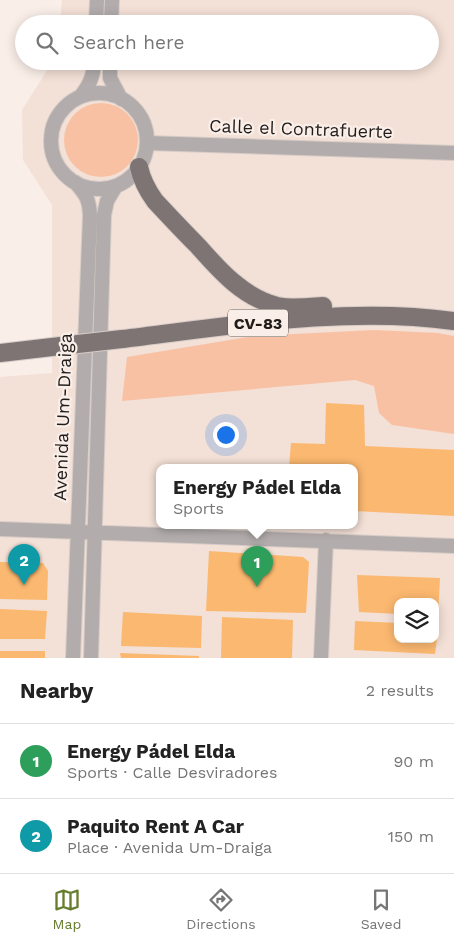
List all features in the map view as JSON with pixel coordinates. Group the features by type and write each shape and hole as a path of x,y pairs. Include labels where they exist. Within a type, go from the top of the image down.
{"main road":[{"path":"139,168 146,189 155,201 224,275 237,286 266,302 279,306 292,308 378,305 396,316"},
{"name":"CV-83","path":"0,353 260,323 347,316 396,316 437,318 454,321"}],"street":[{"path":"96,15 97,0"},
{"path":"111,15 112,0"},
{"path":"80,97 88,87 93,70"},
{"path":"110,70 110,78 121,99"},
{"path":"101,93 121,99 132,106 141,117 146,130 146,154 139,168 129,179 116,186 93,188 75,182 67,176 58,164 52,149 53,128 57,118 71,102 90,94 101,93"},
{"name":"Calle el Contrafuerte","path":"147,143 454,153"},
{"name":"Avenida Um-Draiga","path":"75,182 89,202 90,215 86,531 91,658"},
{"name":"Avenida Um-Draiga","path":"73,658 86,531 104,215 107,201 116,186"},
{"path":"0,528 454,546"},
{"path":"321,658 326,540"}],"shaded area":[{"path":"62,0 454,0 454,658 0,658 0,377 52,373 52,205 23,160 22,110 47,70 439,70 439,15 61,15"},
{"path":"101,103 122,109 132,119 138,140 132,161 122,171 101,177 80,171 70,161 64,140 70,119 80,109"},
{"path":"374,330 438,333 454,336 454,434 392,425 379,413 374,386 355,380 122,401 127,357 254,336"}],"building":[{"path":"326,403 364,405 365,446 454,450 454,516 358,511 358,464 289,464 291,443 325,444"},
{"path":"209,551 303,557 309,562 306,613 206,611"},
{"path":"0,562 43,563 48,571 47,600 0,599"},
{"path":"357,575 440,578 439,598 394,598 394,614 359,612"},
{"path":"0,609 47,611 45,639 0,639"},
{"path":"123,612 202,616 201,648 121,646"},
{"path":"222,617 293,620 292,658 221,658"},
{"path":"355,621 394,623 394,643 436,643 435,654 354,650"},
{"path":"0,651 45,651 45,658 0,658"},
{"path":"120,653 199,656 199,658 121,658"}],"place":[{"name":"Paquito Rent A Car","path":"24,585"},
{"name":"Energy Pádel Elda","path":"257,587"}]}
